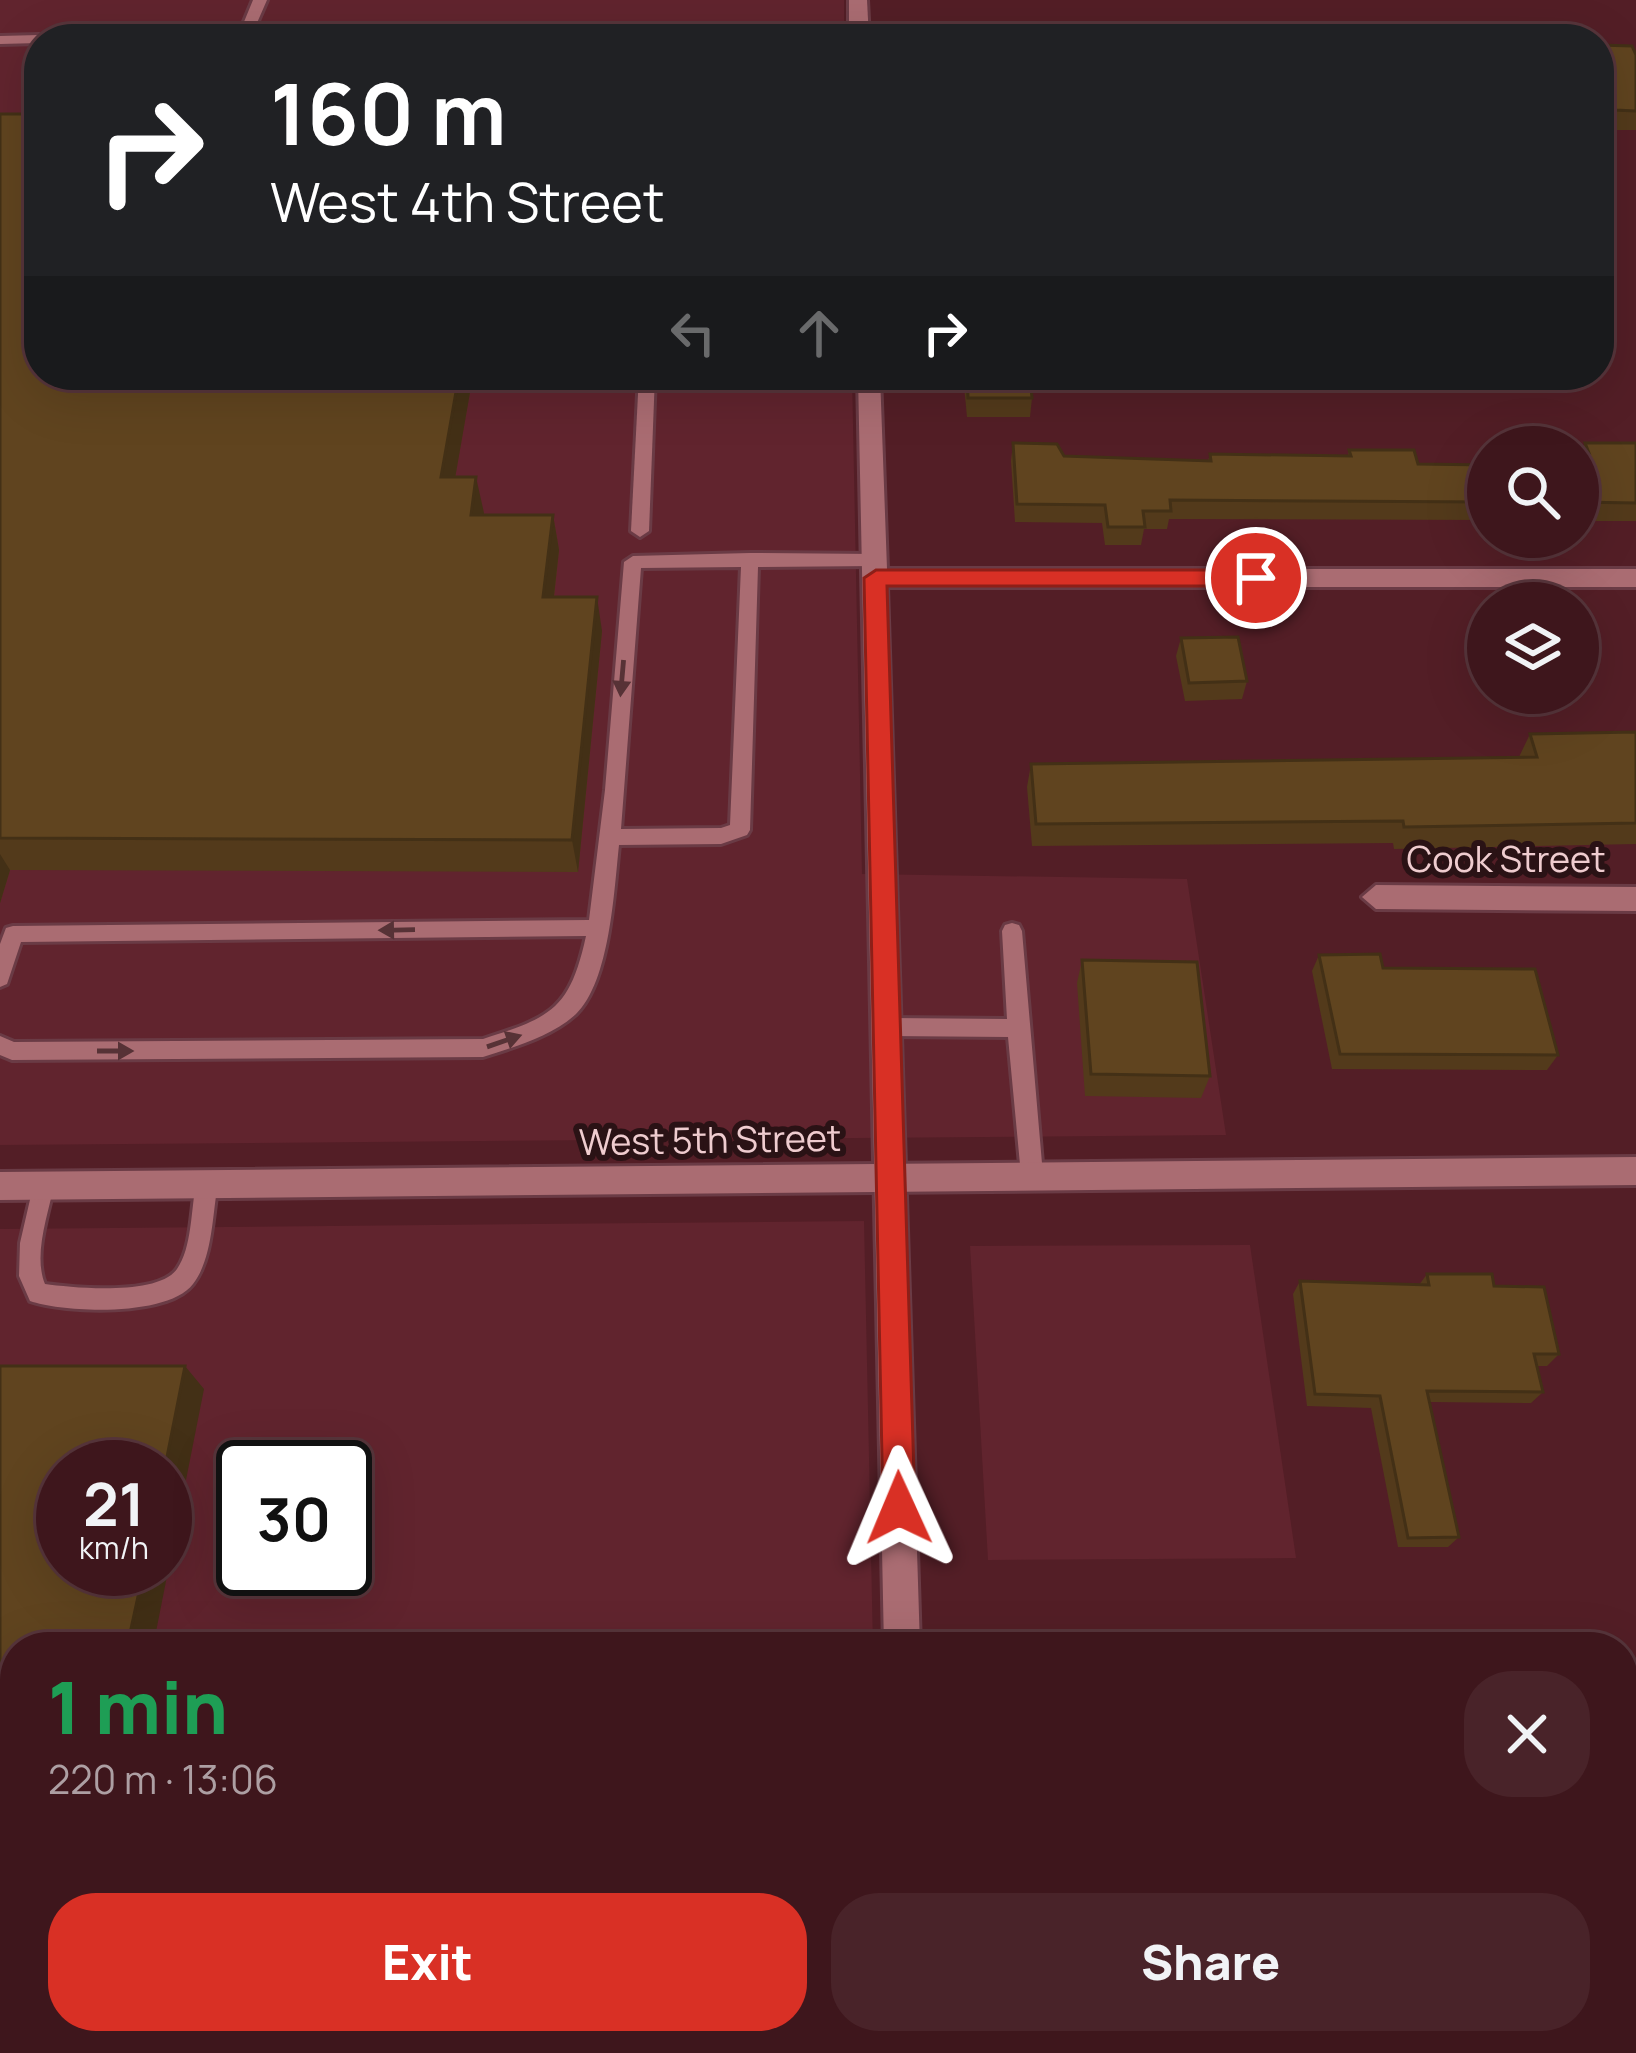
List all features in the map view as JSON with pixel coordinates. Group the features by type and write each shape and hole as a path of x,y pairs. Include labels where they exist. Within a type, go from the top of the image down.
{"street":[{"path":"869,390 902,1632"},
{"path":"875,569 1636,578"},
{"name":"Cook Street","path":"1376,898 1636,898"},
{"name":"West 5th Street","path":"0,1186 1636,1171"}],"lane":[{"path":"640,531 646,390"},
{"path":"0,1045 12,1051 483,1048 531,1032 579,997 598,928 633,562 750,560 875,569"},
{"path":"607,837 721,836 740,830 750,560"},
{"path":"0,978 13,934 598,928"},
{"path":"1012,931 1032,1175"},
{"path":"889,1027 1018,1028"},
{"path":"43,1185 29,1276 38,1293 56,1298 145,1296 171,1290 186,1276 207,1184"}],"shaded area":[{"path":"0,0 844,0 844,24 24,24 24,390 852,390 862,874 1187,879 1226,1135 0,1145"},
{"path":"864,1221 873,1632 0,1632 0,1229"},
{"path":"1250,1245 1296,1558 988,1560 970,1246"}],"building":[{"path":"1614,45 1632,46 1636,111 1615,110"},
{"path":"0,114 24,114 24,390 456,390 441,477 476,477 471,515 553,515 543,597 597,597 572,840 0,838"},
{"path":"968,390 1031,390 1032,398 968,398"},
{"path":"1013,443 1057,444 1064,456 1211,461 1210,454 1351,456 1349,450 1414,450 1418,464 1467,465 1467,502 1170,500 1171,511 1143,511 1145,527 1108,527 1105,505 1017,504"},
{"path":"1599,443 1636,443 1636,503 1599,502"},
{"path":"1238,637 1247,681 1189,683 1181,638"},
{"path":"1636,732 1636,823 1404,827 1403,821 1036,824 1031,764 1537,757 1530,734"},
{"path":"1380,954 1383,968 1535,969 1558,1055 1340,1054 1319,955"},
{"path":"1082,960 1197,962 1210,1076 1091,1074"},
{"path":"1427,1274 1492,1274 1494,1286 1544,1287 1559,1354 1534,1354 1543,1392 1427,1391 1459,1537 1408,1538 1380,1396 1315,1394 1300,1281 1429,1285"},
{"path":"0,1366 185,1366 170,1440 36,1440 36,1596 138,1596 130,1632 0,1632"}],"route":[{"path":"899,1508 876,578 1256,578"}]}
